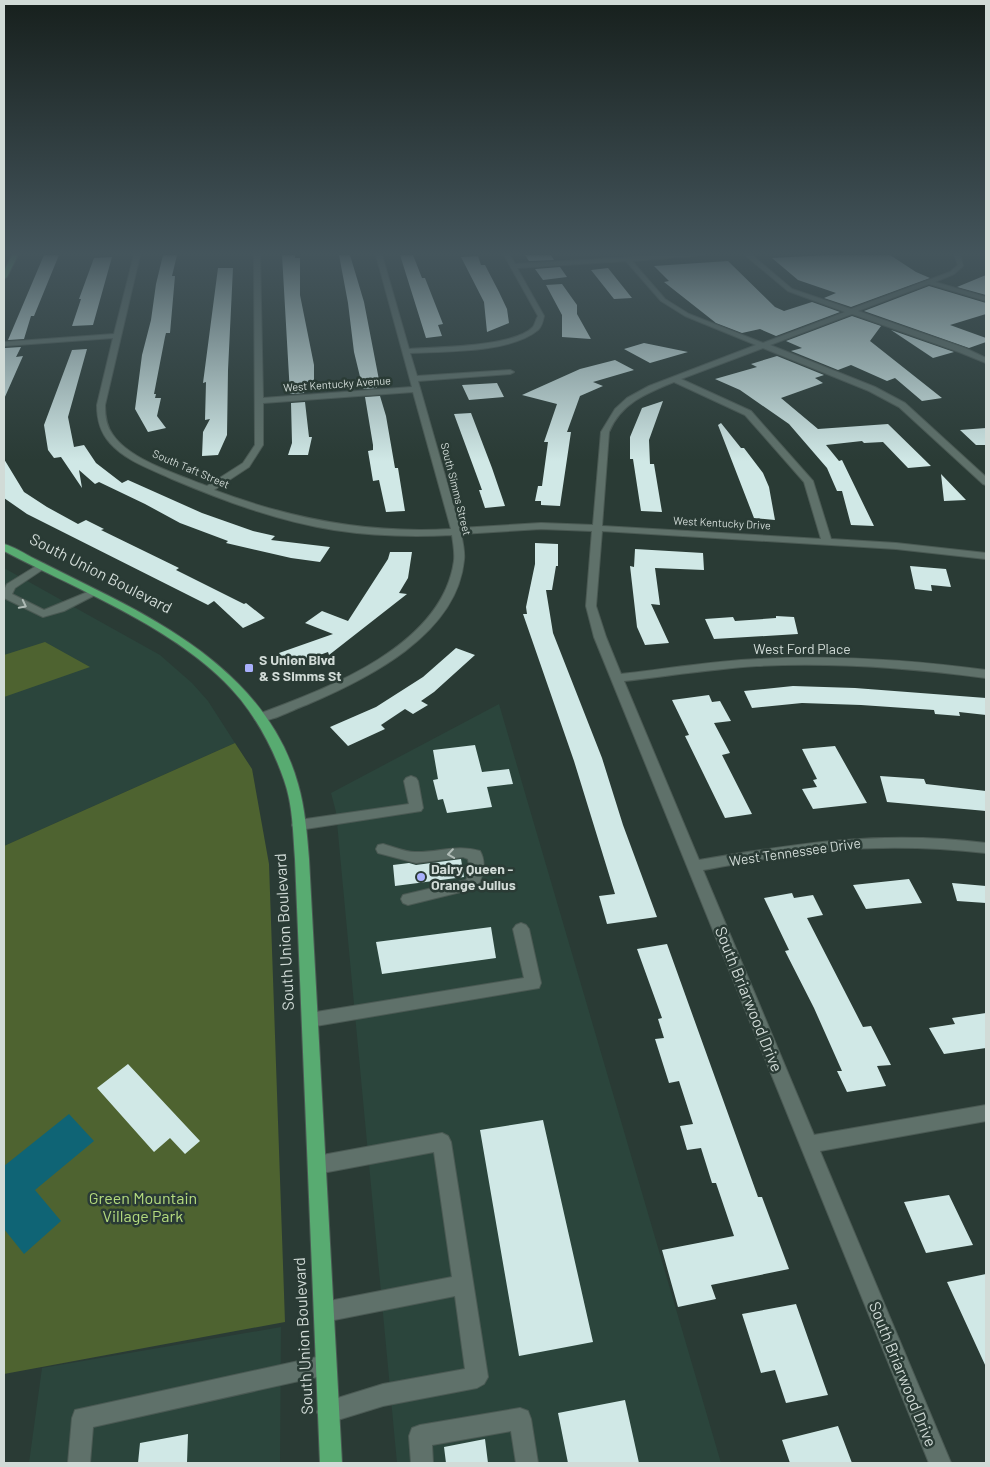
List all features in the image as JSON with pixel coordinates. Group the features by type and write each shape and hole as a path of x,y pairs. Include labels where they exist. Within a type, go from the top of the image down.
{"main road":[{"name":"South Union Boulevard","path":"6,551 41,566 148,620 197,651 236,687 260,718 280,752 288,773 299,825 317,1164 330,1463"}],"street":[{"name":"South Taft Street","path":"121,323 101,405 102,420 106,433 116,444 135,458 208,490 270,513 331,527 406,533 456,531"},
{"path":"208,490 237,473 256,452 260,438 258,323"},
{"name":"South Simms Street","path":"260,718 351,681 393,655 433,618 452,585 459,560 456,531 399,323"},
{"path":"406,351 498,343 520,338 534,330 540,323"},
{"path":"711,323 872,388 902,405 922,421 986,482"},
{"name":"South Briarwood Drive","path":"822,323 674,380 633,398 610,420 605,432 591,606 596,626 940,1463"},
{"path":"885,323 986,360"},
{"path":"4,344 118,336"},
{"path":"414,379 510,372"},
{"path":"674,380 748,413 808,481 827,542"},
{"name":"West Kentucky Avenue","path":"259,401 417,390"},
{"name":"West Kentucky Drive","path":"456,531 527,525 598,528 896,546 986,556"},
{"path":"41,566 11,586 6,595 43,614 67,606 94,593"},
{"name":"West Ford Place","path":"618,678 724,665 796,661 943,668 986,674"},
{"path":"299,825 416,808 411,780"},
{"name":"West Tennessee Drive","path":"694,866 839,844 890,841 949,843 986,848"},
{"path":"383,849 416,858 463,852 475,855 476,871 472,884 408,899"},
{"path":"310,1020 533,983 521,929"},
{"path":"809,1144 986,1113"},
{"path":"317,1164 442,1142 477,1377 383,1395 328,1412"},
{"path":"324,1312 463,1285"},
{"path":"79,1463 83,1418 326,1365"},
{"path":"422,1463 420,1436 520,1419 527,1463"}],"shaded area":[{"path":"4,568 160,655 192,683 208,701 235,743 4,846"},
{"path":"499,704 721,1463 397,1463 336,812 331,793"},
{"path":"281,1327 280,1463 29,1463 42,1368"}],"green space":[{"path":"45,642 90,667 4,697 4,655"},
{"name":"Green Mountain Village Park","path":"235,743 252,769 269,864 285,1322 4,1374 4,846"}],"water":[{"path":"69,1114 94,1141 35,1190 61,1221 24,1254 4,1229 4,1166"}],"building":[{"path":"15,323 29,323 24,339 8,340"},
{"path":"73,323 93,323 93,325 72,326"},
{"path":"150,323 171,323 170,333 166,333 154,394 156,394 155,398 161,398 157,416 166,428 148,432 135,409 142,355"},
{"path":"211,323 230,323 227,435 218,455 202,456 203,432 210,419 205,420 206,382 203,383"},
{"path":"286,323 306,323 314,365 314,381 306,382 304,393 290,394"},
{"path":"351,323 368,323 379,380 375,380 377,388 363,389 354,352"},
{"path":"421,323 443,323 438,325 442,336 426,338"},
{"path":"486,323 508,323 487,332"},
{"path":"562,323 582,323 591,339 562,337"},
{"path":"717,323 809,323 776,336 760,329 742,333"},
{"path":"832,323 874,323 881,326 870,341 942,398 922,401 895,378 887,381 851,365 838,370 791,351 802,348 786,341"},
{"path":"899,323 955,323 950,325 986,338 986,342 969,348"},
{"path":"891,330 954,352 933,358"},
{"path":"644,343 688,352 650,363 624,349"},
{"path":"21,347 16,357 23,356 4,399 4,351 5,348"},
{"path":"87,349 68,417 74,447 84,445 96,463 122,483 128,480 202,513 253,531 275,536 271,540 330,547 320,562 291,558 226,543 228,541 180,523 99,482 95,484 79,470 82,488 61,457 54,458 48,450 44,425 72,350"},
{"path":"777,356 824,375 815,378 823,383 781,398 818,429 888,424 931,466 908,468 883,442 864,443 862,441 826,445 839,461 842,460 874,526 851,525 842,491 837,491 827,468 789,424 740,390 715,379 757,367 751,364"},
{"path":"615,360 634,370 593,382 603,386 580,396 567,432 571,432 560,506 541,505 541,501 535,501 538,486 542,486 548,442 544,442 557,404 522,395 580,369"},
{"path":"497,383 504,397 469,400 462,385"},
{"path":"380,396 386,416 395,468 398,468 405,511 386,512 379,480 373,481 368,451 373,450 373,445 365,397"},
{"path":"663,401 649,440 650,464 654,464 662,512 641,511 633,459 630,459 630,437 642,408"},
{"path":"305,402 309,437 312,437 308,455 288,455 292,443 291,403"},
{"path":"471,413 505,506 485,508 479,490 482,490 454,414"},
{"path":"721,423 741,448 744,448 763,473 769,487 775,520 754,518 718,425"},
{"path":"986,428 986,445 976,445 960,430"},
{"path":"4,459 24,492 47,507 78,524 86,520 104,529 101,530 179,568 176,570 244,604 246,603 265,618 243,628 214,601 208,605 27,514 4,498"},
{"path":"941,474 966,500 944,501"},
{"path":"535,543 558,544 558,566 556,566 552,590 546,590 553,633 602,758 623,825 657,917 607,924 599,896 615,894 574,761 523,614 527,614 526,607 535,564"},
{"path":"635,549 703,553 704,570 655,568 660,605 651,604 669,643 645,645 637,627 630,566 634,567"},
{"path":"390,552 412,552 408,578 399,593 407,594 329,655 328,652 289,666 279,653 333,634 305,623 322,611 348,621 388,559"},
{"path":"910,566 946,569 951,587 931,585 932,591 915,589"},
{"path":"776,616 794,617 798,634 714,639 705,619 733,617 735,621 776,618"},
{"path":"456,648 475,655 434,692 421,701 428,705 413,714 405,709 381,725 385,729 348,746 330,727 376,707 423,677"},
{"path":"793,686 855,688 986,698 986,715 959,712 960,716 935,714 934,710 802,703 752,708 744,691"},
{"path":"709,695 712,702 720,701 731,721 714,723 730,753 722,755 752,814 725,818 685,736 689,735 672,700"},
{"path":"475,745 482,772 509,769 513,784 487,787 492,807 447,813 443,799 438,800 433,780 438,779 433,750"},
{"path":"835,746 867,803 813,809 802,789 817,787 813,780 817,779 802,749"},
{"path":"880,776 924,779 926,784 986,791 986,811 887,802"},
{"path":"461,859 464,877 395,886 393,865 409,863 416,865"},
{"path":"909,879 922,903 866,909 853,885"},
{"path":"952,883 986,886 986,903 957,901"},
{"path":"792,893 794,898 813,895 823,915 807,918 863,1027 871,1026 891,1065 877,1066 886,1086 847,1092 837,1071 842,1071 814,1008 785,951 789,950 764,898"},
{"path":"491,927 496,958 382,974 376,942"},
{"path":"667,944 758,1197 762,1197 789,1269 711,1285 716,1299 678,1307 662,1250 734,1236 716,1183 712,1183 701,1148 687,1150 680,1126 693,1124 679,1081 669,1083 655,1039 664,1038 658,1019 662,1018 637,949"},
{"path":"986,1013 986,1048 944,1054 929,1028 955,1024 952,1018"},
{"path":"128,1064 200,1141 185,1154 170,1138 154,1152 97,1088"},
{"path":"543,1120 593,1342 519,1356 480,1130"},
{"path":"949,1195 973,1245 926,1253 904,1202"},
{"path":"986,1274 986,1367 947,1282"},
{"path":"796,1304 828,1395 786,1403 775,1370 761,1373 742,1314"},
{"path":"625,1400 639,1463 568,1463 558,1413"},
{"path":"838,1426 852,1463 790,1463 782,1440"},
{"path":"188,1434 187,1463 138,1463 140,1443"},
{"path":"485,1439 488,1463 446,1463 444,1447"}],"place":[{"name":"S Union Blvd & S Simms St","path":"249,668"},
{"name":"Dairy Queen - Orange Julius","path":"421,877"}]}
